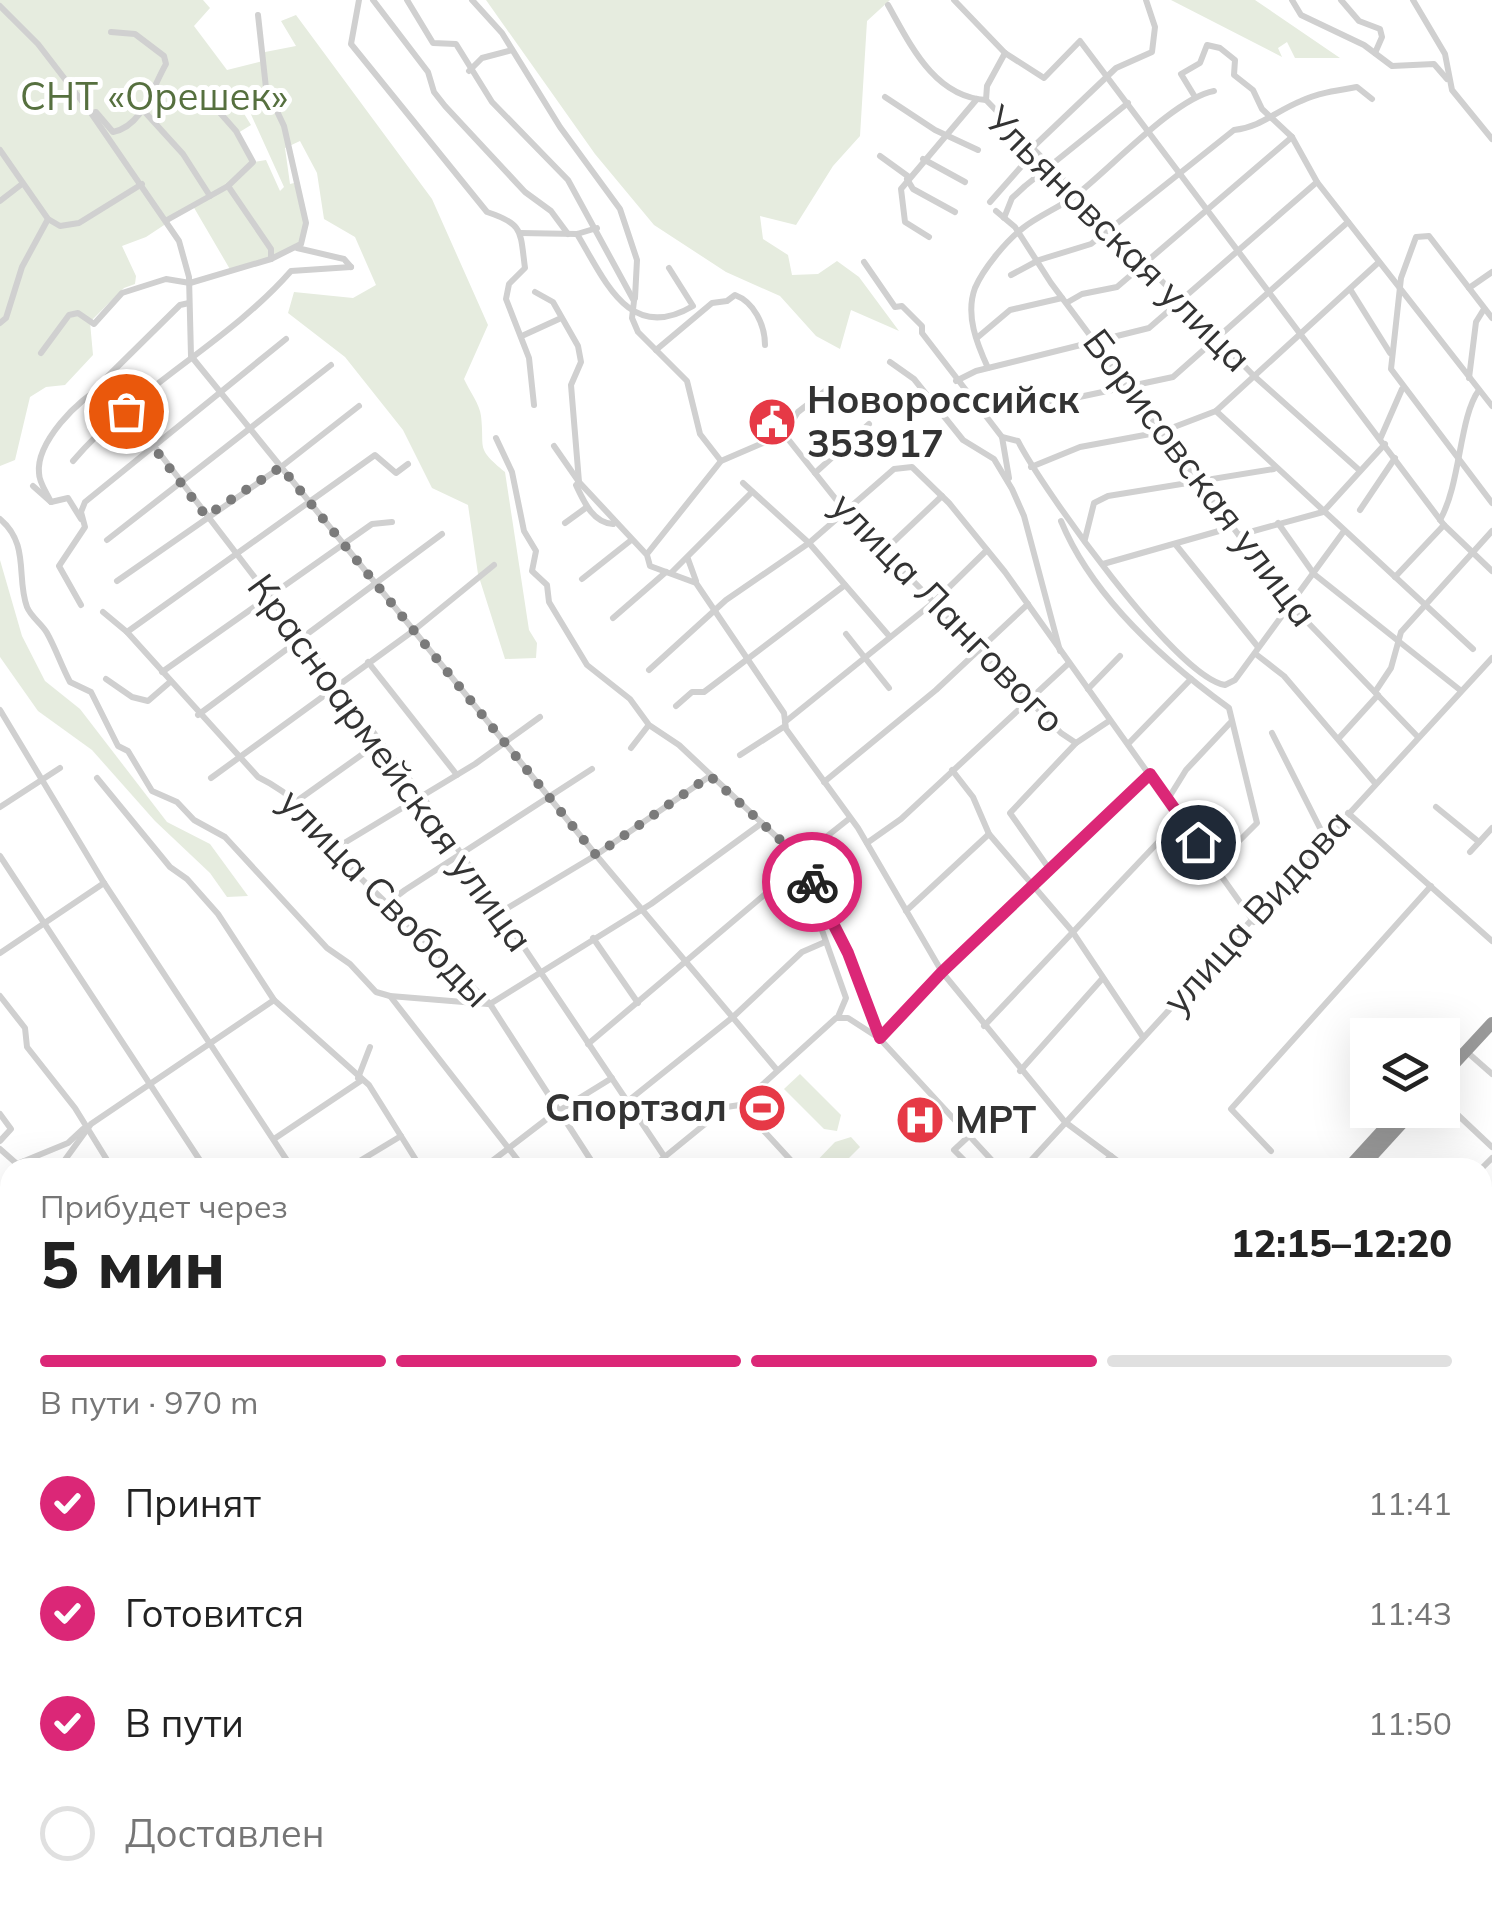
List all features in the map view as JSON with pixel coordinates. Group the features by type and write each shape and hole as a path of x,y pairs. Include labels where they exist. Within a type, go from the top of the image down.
{"highway":[{"path":"1460,1047 1492,1014"},
{"path":"1460,1058 1492,1023"},
{"path":"1357,1158 1385,1128"},
{"path":"1371,1158 1398,1128"}],"street":[{"path":"360,0 351,44 487,212 508,217 520,233 525,268 509,284 506,299 523,335 534,406"},
{"path":"373,0 428,72 434,92 444,106 525,192 551,210 568,234"},
{"path":"407,0 434,43 456,44 470,72 516,130 568,180 634,301"},
{"path":"472,0 512,50 620,209 637,260 633,312 638,332 687,381 694,398 694,419 721,461"},
{"path":"954,0 964,4 1004,53 1044,78 1080,41 1442,522 1492,571"},
{"path":"990,202 1064,112 1108,79 1116,68 1152,52 1155,27 1146,0"},
{"path":"1292,0 1301,15 1392,66 1434,64 1467,113 1492,139"},
{"path":"1342,0 1360,22 1380,29 1382,37 1374,53"},
{"path":"1413,0 1445,54 1449,64 1446,79"},
{"name":"Ульяновская улица","path":"888,5 924,66 940,80 982,100 1254,376 1358,469"},
{"path":"1,9 91,113 167,220 186,260 191,356 503,742 778,1070"},
{"path":"258,15 266,88 284,126 306,223 297,248"},
{"path":"91,113 96,112 113,132 119,132 143,110 166,60 135,34 110,32"},
{"path":"1195,97 1180,74 1200,63 1207,45 1220,48 1235,60 1238,80 1253,90 1262,109 1292,136 1317,182 1492,406"},
{"path":"470,72 482,58 512,50"},
{"path":"929,238 905,222 900,196 923,159 982,100 1004,53"},
{"path":"1011,276 1039,260 1084,248 1227,133 1260,125 1303,100 1357,86 1372,99"},
{"path":"988,368 971,314 976,285 1018,232 1076,195 1195,97 1214,91"},
{"path":"885,96 978,150"},
{"path":"167,220 228,186 252,166 252,156 206,97"},
{"path":"1004,218 1012,198 1128,103"},
{"path":"143,110 182,154 210,196"},
{"path":"978,337 1010,310 1117,287 1292,136"},
{"path":"0,150 48,219 60,226 79,223 142,184"},
{"path":"880,156 908,178 912,189 955,212"},
{"path":"923,159 965,182"},
{"path":"956,381 988,368 1149,328 1317,182"},
{"path":"1,202 22,184"},
{"path":"228,186 271,249 271,259"},
{"name":"Борисовская улица","path":"996,211 1039,260 1127,386 1290,604 1418,736"},
{"path":"1,323 22,266 48,219"},
{"path":"1037,406 1173,377 1348,222"},
{"path":"520,233 577,234 596,228"},
{"path":"577,234 618,302 633,312 664,317 694,306 669,268"},
{"path":"1492,318 1424,234 1413,240 1400,288 1391,369 1492,503"},
{"path":"41,352 70,315 78,312 94,324 122,293 166,279 190,283 297,248 344,259 351,266 291,271 267,298 191,356 73,460"},
{"path":"864,262 895,307 902,306 922,326 956,381 1002,437 1012,489"},
{"path":"1031,466 1080,447 1161,432 1216,411 1379,262"},
{"path":"1469,288 1492,272"},
{"path":"1350,289 1391,354"},
{"path":"535,292 552,302 559,320 578,346 581,362 571,385 580,482 576,486 601,522 614,524"},
{"path":"656,350 712,303 727,302 735,295 746,299 765,329 765,344"},
{"path":"51,502 39,478 42,458 64,421 180,305 189,303"},
{"path":"1470,378 1476,322 1484,308"},
{"path":"523,335 559,320"},
{"path":"82,519 85,502 286,339"},
{"path":"890,362 914,380 964,440 994,459 1012,489 1024,516 1060,652"},
{"path":"106,540 331,366"},
{"name":"Красноармейская улица","path":"104,384 423,796 541,969 662,1158"},
{"path":"646,556 721,461 784,434 798,412 833,385"},
{"path":"1239,535 1323,512 1383,441 1403,388"},
{"path":"1396,577 1442,522 1479,390"},
{"path":"117,581 281,467 360,406"},
{"path":"1216,411 1473,649"},
{"path":"815,474 869,424"},
{"name":"улица Лангового","path":"784,434 846,512 1062,734 1076,742"},
{"path":"1002,437 1018,440 1031,466 1162,637 1209,680 1225,685 1257,651 1344,531"},
{"path":"496,438 512,472 520,521 536,551 532,571 547,585 548,602 557,619 587,665 630,699 649,725 679,744 802,863 848,953 880,1038"},
{"path":"554,446 614,524 646,556 650,566 696,583"},
{"path":"126,632 375,455 396,473 408,464"},
{"path":"1360,510 1396,458"},
{"path":"649,670 716,609 809,543 894,470 912,466 942,496 1028,604 1254,922"},
{"path":"1085,538 1091,510 1101,499 1275,468"},
{"path":"743,483 809,543 890,637"},
{"path":"33,486 51,502"},
{"path":"612,618 688,559 752,492"},
{"path":"884,550 942,496"},
{"path":"51,502 68,498 85,527 60,566 81,606"},
{"path":"565,524 587,507"},
{"path":"0,519 11,528 22,558 28,611 64,661 70,682 91,692 118,746 128,751 152,790 225,837 327,948 350,964 376,992 490,1004 641,909 762,823"},
{"path":"162,672 372,524 392,522"},
{"path":"1061,522 1082,564 1191,679 1229,708 1257,823 1214,866"},
{"path":"1278,523 1314,574 1461,690"},
{"path":"1103,564 1233,527"},
{"path":"1339,738 1376,693 1398,642 1422,604 1492,531"},
{"path":"198,714 377,586 442,534"},
{"path":"582,580 630,540"},
{"path":"1175,544 1257,651 1284,676 1375,783"},
{"path":"740,755 804,710 862,656 934,602 986,550"},
{"path":"688,559 696,583 750,659 784,713 785,724 867,843 942,972 1065,1122 1114,1158"},
{"path":"212,778 335,684 413,632 494,565"},
{"path":"676,706 692,692 704,692 845,585"},
{"path":"1120,606 1131,599"},
{"path":"824,782 981,650 1028,604"},
{"name":"улица Свободы","path":"103,612 126,632 238,756 258,776 279,784 336,848 340,858 490,1004 590,1158"},
{"path":"846,634 889,688"},
{"path":"1088,689 1120,656"},
{"name":"улица Видова","path":"1033,1158 1254,922 1325,838 1492,658"},
{"path":"368,662 458,775"},
{"path":"867,843 1069,663"},
{"path":"106,678 132,697 148,701 170,682"},
{"path":"1128,744 1191,679"},
{"path":"0,710 104,883 286,1158"},
{"path":"336,848 458,775 540,717"},
{"path":"1050,870 1010,814 1076,742 1110,721"},
{"path":"1168,799 1186,770 1230,723"},
{"path":"631,748 649,725"},
{"path":"1272,732 1325,838"},
{"path":"294,803 381,741"},
{"path":"0,807 60,768"},
{"path":"393,912 393,899 592,768"},
{"path":"952,770 973,797 989,834 1036,884 1072,931 1143,1037"},
{"path":"880,1038 942,972 1150,774"},
{"path":"500,912 596,855 710,776"},
{"path":"98,778 170,867 187,878 218,914 274,1000 360,1079 415,1158"},
{"path":"1436,807 1480,842"},
{"path":"1348,813 1492,941"},
{"path":"984,1026 1182,817"},
{"path":"811,849 850,818"},
{"path":"1470,852 1492,828"},
{"path":"906,911 989,834"},
{"path":"0,856 199,1158"},
{"path":"588,1044 802,863"},
{"path":"0,953 104,883"},
{"path":"1271,1151 1231,1108 1431,886"},
{"path":"667,1158 726,1107 740,1104 838,1017 846,998 812,902 818,892"},
{"path":"593,938 638,1003"},
{"path":"628,1101 733,1016 802,952 826,942"},
{"path":"1020,1071 1102,979"},
{"path":"0,996 25,1028 28,1046 106,1158"},
{"path":"390,996 516,1158"},
{"path":"32,1158 68,1143 274,1000"},
{"path":"838,1017 848,1018 880,1038 990,1158"},
{"path":"274,1139 360,1079 370,1047"},
{"path":"1466,1051 1492,1074"},
{"path":"498,1158 612,1078"},
{"path":"740,1104 789,1158"},
{"path":"0,1114 11,1129 0,1140"},
{"path":"1460,1117 1492,1147"},
{"path":"66,1158 86,1128"},
{"path":"962,1158 954,1150 966,1133"},
{"path":"365,1158 402,1136"}],"green space":[{"name":"СНТ «Орешек»","path":"0,0 203,0 210,8 194,26 227,70 263,61 265,52 296,46 281,21 296,15 432,199 488,325 464,379 480,412 485,452 505,472 529,630 537,643 536,658 505,659 478,574 468,505 432,488 403,430 345,357 288,313 294,292 353,298 376,285 355,237 324,219 317,173 300,141 285,148 290,184 294,183 306,223 296,249 231,271 193,206 146,237 122,246 136,276 135,284 124,288 90,322 93,355 65,385 46,387 30,397 15,460 0,466","holes":["235,99 244,99 284,187 280,191 266,160 254,162 238,133 251,125"]},
{"path":"486,0 890,0 867,21 860,136 833,166 796,225 760,216 763,239 788,255 792,275 818,274 837,261 859,277 899,331 851,310 840,349 816,336 780,296 726,272 654,225 595,154"},
{"path":"1171,0 1255,0 1340,58 1295,58 1287,42 1278,48 1282,57"},
{"path":"0,560 22,636 45,681 80,709 167,822 210,844 248,896 227,897 210,873 155,821 92,750 38,711 0,657"},
{"path":"800,1074 841,1115 837,1131 824,1129 784,1089"},
{"path":"851,1137 860,1147 849,1158 820,1158 835,1142"}],"way so far":[{"path":"126,411 206,516 281,467 596,855 710,776 798,856 812,882"}],"place":[{"name":"Новороссийск 353917","path":"772,422"},
{"name":"Спортзал","path":"762,1108"},
{"name":"МРТ","path":"920,1120"}],"route":[{"path":"812,882 848,953 880,1038 942,972 1150,774 1198,842"}]}
